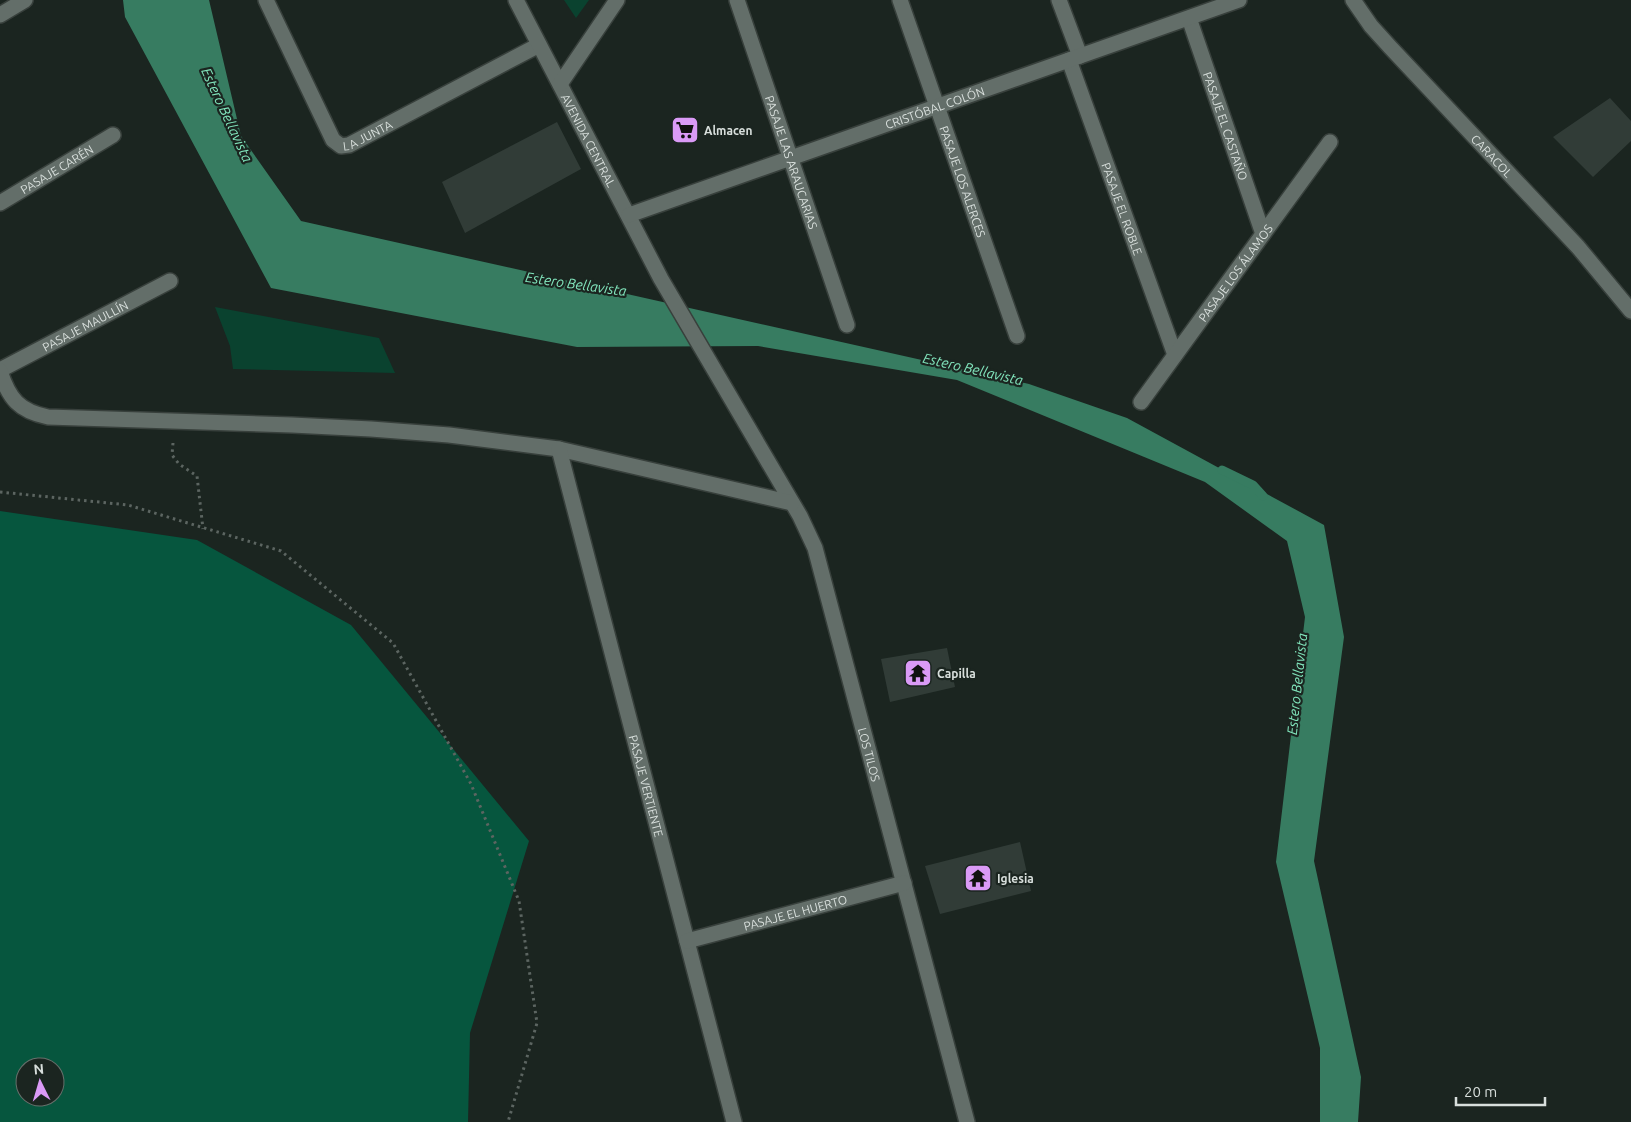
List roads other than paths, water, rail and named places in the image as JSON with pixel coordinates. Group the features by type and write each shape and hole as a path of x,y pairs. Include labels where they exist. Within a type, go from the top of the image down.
{"street":[{"path":"0,15 26,0"},
{"name":"LA JUNTA","path":"266,0 333,140 341,146 349,145 540,45"},
{"name":"AVENIDA CENTRAL","path":"516,0 661,279 732,402"},
{"path":"560,84 617,0"},
{"name":"PASAJE LAS ARAUCARIAS","path":"737,0 848,325"},
{"name":"PASAJE LOS ALERCES","path":"900,0 1018,336"},
{"name":"PASAJE EL ROBLE","path":"1059,0 1074,58 1175,355"},
{"name":"CRISTÓBAL COLÓN","path":"629,216 1189,18 1205,6 1239,0"},
{"name":"CARACOL","path":"1353,0 1371,26 1578,247 1631,311"},
{"name":"PASAJE EL CASTAÑO","path":"1189,18 1263,234"},
{"name":"PASAJE CARÉN","path":"0,203 113,134"},
{"name":"PASAJE LOS ÁLAMOS","path":"1141,402 1330,142"},
{"name":"PASAJE MAULLÍN","path":"0,370 170,281"},
{"path":"0,370 8,391 21,407 34,414 48,418 371,429 449,435 559,449 792,503"},
{"name":"LOS TILOS","path":"732,402 808,531 820,566 967,1122"},
{"name":"PASAJE VERTIENTE","path":"559,449 734,1122"},
{"name":"PASAJE EL HUERTO","path":"687,941 904,883"}],"water":[{"path":"123,0 209,0 241,136 301,221 1029,384 1127,418 1324,525 1344,637 1314,861 1361,1077 1358,1122 1320,1122 1320,1048 1276,862 1305,617 1287,541 1205,482 957,380 758,346 577,347 271,288 125,17"}],"waterway":[{"name":"Estero Bellavista","path":"1222,470 1253,485 1263,496"}],"place":[{"name":"Almacen","path":"685,130"},
{"name":"Capilla","path":"918,673"},
{"name":"Iglesia","path":"978,878"}]}
